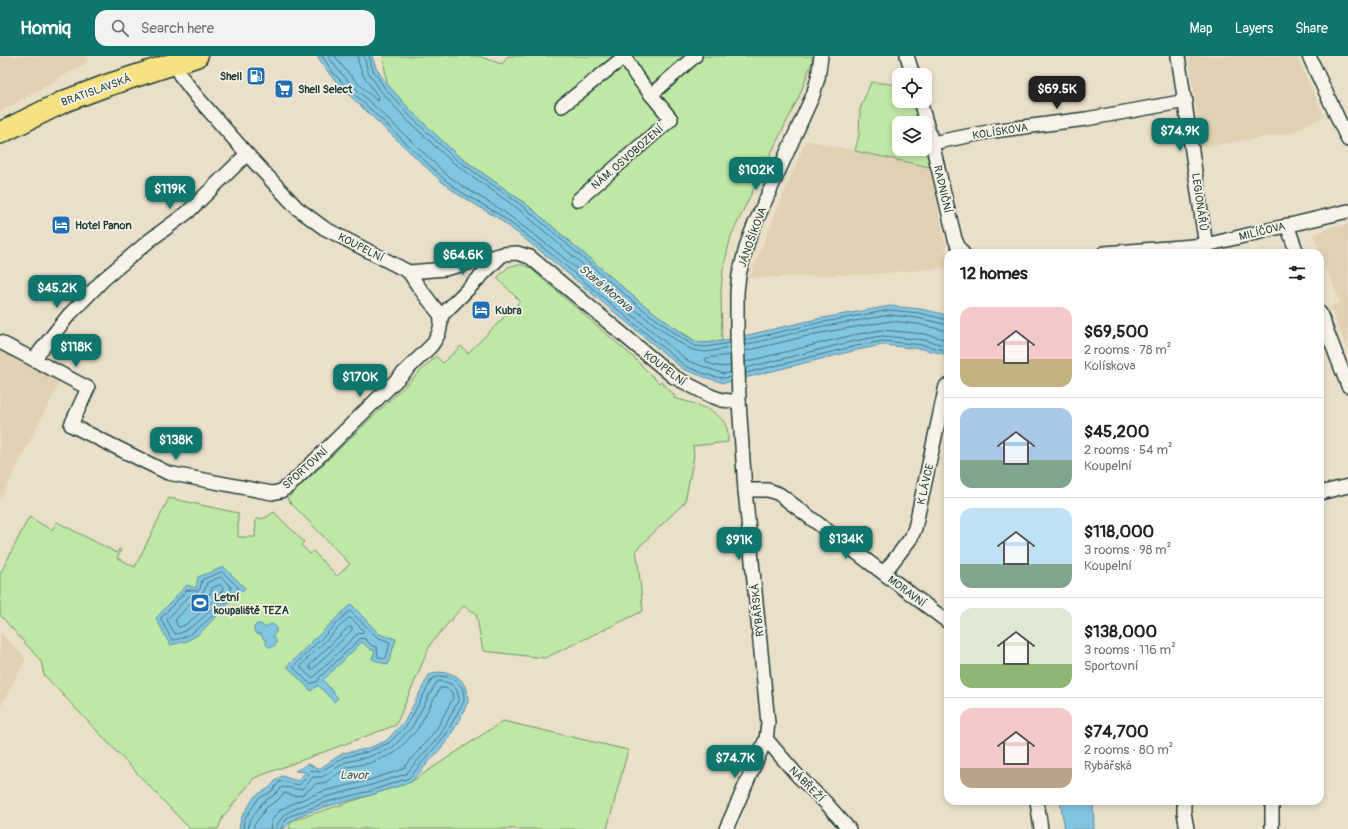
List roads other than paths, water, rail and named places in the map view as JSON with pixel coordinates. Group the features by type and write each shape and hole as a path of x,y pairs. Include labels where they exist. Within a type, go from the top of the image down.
{"main road":[{"name":"BRATISLAVSKÁ","path":"0,133 65,101 108,85 197,56"}],"street":[{"name":"NÁM. OSVOBOZENÍ","path":"562,106 624,56 636,76 672,119 578,200"},
{"path":"651,94 695,56"},
{"name":"JÁNOŠÍKOVA","path":"738,383 737,292 739,275 753,228 813,95 818,78 821,56"},
{"path":"907,56 911,68"},
{"name":"LEGIONÁŘŮ","path":"1178,56 1186,101 1206,249"},
{"path":"1309,56 1348,140"},
{"name":"KOUPELNÍ","path":"174,63 180,75 197,97 247,154 297,208 324,228 409,272 445,269 503,254 517,253 530,257 674,377 711,396 722,400 739,402"},
{"name":"KOLÍSKOVA","path":"932,143 993,132 1086,119 1186,101"},
{"name":"RADNIČNÍ","path":"932,143 955,239 960,249"},
{"path":"0,342 34,359 68,316 104,279 150,240 188,212 247,154"},
{"name":"MILÍČOVA","path":"1206,249 1287,225 1348,210"},
{"path":"1287,225 1296,249"},
{"path":"409,272 440,316 503,254"},
{"name":"SPORTOVNÍ","path":"34,359 88,388 71,425 168,473 272,493 281,490 290,484 431,346 438,336 441,328 440,316"},
{"path":"1324,323 1348,386"},
{"name":"RYBÁŘSKÁ","path":"726,829 766,739 768,723 745,490 738,383"},
{"name":"K LÁVCE","path":"884,573 911,538 915,528 944,395"},
{"path":"1324,492 1348,486"},
{"name":"MORAVNÍ","path":"745,490 768,490 779,494 944,619"},
{"name":"NÁBŘEŽÍ","path":"766,739 797,775 826,803 849,829"},
{"path":"1038,805 1041,829"},
{"path":"1184,805 1187,829"},
{"path":"1272,805 1272,829"}],"water":[{"name":"Stará Morava","path":"317,56 372,56 376,68 387,84 412,112 457,155 526,204 640,302 697,342 705,343 722,341 817,319 890,306 920,309 944,315 944,354 923,349 883,345 724,383 683,369 548,257 498,218 459,195 442,182 346,92 331,76"},
{"name":"Letní koupaliště TEZA","path":"224,567 245,588 199,634 187,641 170,645 156,618 187,585 196,588 198,577"},
{"path":"351,604 379,634 396,639 388,665 372,659 375,650 371,650 362,642 323,680 338,698 334,702 318,685 311,691 287,666"},
{"name":"Letní koupaliště TEZA","path":"257,624 261,624 266,627 273,624 276,628 276,632 273,636 276,640 276,644 273,647 269,647 266,644 266,639 264,640 261,634 257,634 254,631 254,627"},
{"name":"Lavor","path":"438,672 449,673 461,680 467,689 468,702 449,739 411,782 304,814 291,821 284,829 239,829 241,818 255,796 269,788 282,776 297,781 306,772 295,771 308,764 319,769 343,753 366,749 386,741 405,721 429,675"},
{"path":"1061,805 1093,805 1094,829 1065,829"}],"place":[{"name":"Shell","path":"256,76"},
{"name":"Shell Select","path":"284,89"},
{"name":"Hotel Panon","path":"61,225"},
{"name":"Kubra","path":"481,310"},
{"name":"Letní koupaliště TEZA","path":"200,603"}]}
